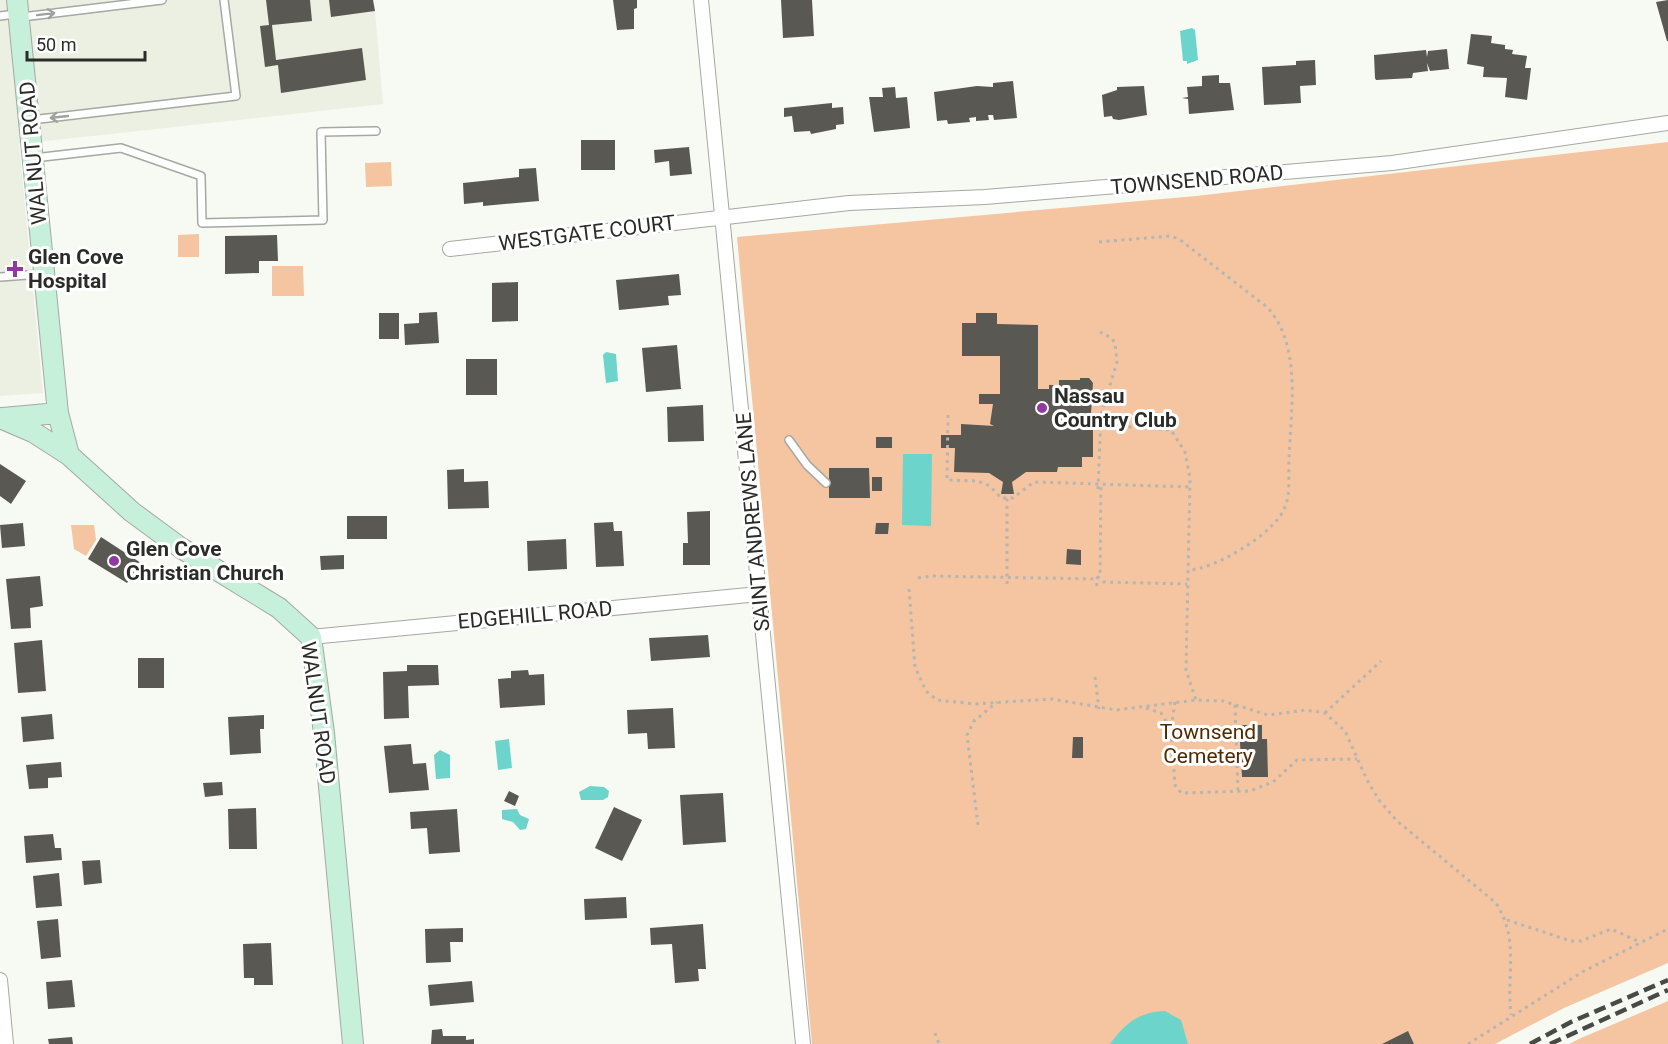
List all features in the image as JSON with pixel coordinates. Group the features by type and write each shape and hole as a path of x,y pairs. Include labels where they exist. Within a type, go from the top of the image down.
{"street":[{"name":"SAINT ANDREWS LANE","path":"701,0 803,1044"},
{"name":"WALNUT ROAD","path":"14,12 31,120 58,413 69,455 132,512 181,548 279,608 311,637 324,734 353,1044"},
{"name":"TOWNSEND ROAD","path":"724,217 849,203 986,197 1392,163 1668,123"},
{"name":"WESTGATE COURT","path":"450,249 724,217"},
{"path":"0,418 58,413"},
{"path":"0,418 33,432 69,455"},
{"name":"EDGEHILL ROAD","path":"311,637 759,594"},
{"path":"0,980 6,1044"}],"lane":[{"path":"14,12 72,11 162,0"},
{"path":"31,120 236,96 224,0"},
{"path":"34,158 121,148 201,176 202,223 323,220 321,132 376,131"},
{"path":"0,277 45,274"},
{"path":"789,440 807,465 826,483"}],"path":[{"path":"1099,242 1170,236 1179,239 1267,307 1276,317 1289,355 1291,401 1285,507 1272,527 1244,549 1188,570"},
{"path":"1097,586 1101,416 1117,362 1112,338 1100,332"},
{"path":"948,416 947,480 978,481 990,486 1001,498 1007,496 1013,498 1034,482 1190,487"},
{"path":"1101,416 1128,427 1172,430 1185,452 1190,487 1186,670 1196,700"},
{"path":"1098,489 1100,484"},
{"path":"1007,496 1007,584"},
{"path":"918,578 1097,578 1104,582 1187,584"},
{"path":"909,589 915,667 926,691 937,700 956,704 1052,699 1099,709 1144,708 1196,700 1223,701 1268,715 1306,710 1324,713 1345,731 1379,800 1396,820 1496,903 1507,920 1511,948 1510,1015"},
{"path":"1324,713 1381,661"},
{"path":"1095,677 1099,709"},
{"path":"978,825 967,735 974,721 997,702"},
{"path":"1175,702 1172,730 1175,785 1181,793 1238,792 1262,788 1303,759 1358,759"},
{"path":"1235,705 1238,792"},
{"path":"1144,708 1161,713 1172,730"},
{"path":"1507,920 1571,941 1581,941 1611,929 1640,942"},
{"path":"1468,1044 1510,1015 1584,971 1668,929"},
{"path":"935,1033 939,1044"}],"shaded area":[{"name":"Glen Cove Hospital","path":"0,0 374,0 383,104 19,144 43,393 0,396"}],"green space":[{"name":"Nassau Country Club","path":"1668,142 1668,963 1564,1008 1495,1044 812,1044 737,237 1196,196"},
{"path":"391,162 392,186 366,187 365,163"},
{"path":"199,234 199,257 178,257 178,235"},
{"path":"272,266 303,266 304,296 272,296"},
{"path":"71,525 94,525 96,540 86,556 74,549"},
{"path":"1668,1001 1668,1044 1569,1044 1581,1038"}],"water":[{"path":"1192,28 1195,30 1198,60 1187,64 1187,61 1183,61 1180,31"},
{"path":"606,352 616,354 618,381 606,383 603,355"},
{"path":"903,454 932,454 931,526 902,525"},
{"path":"509,739 512,768 498,770 495,741"},
{"path":"440,750 450,755 450,778 436,779 434,755"},
{"path":"590,786 604,787 609,791 608,797 603,800 581,800 579,792"},
{"path":"517,809 520,815 529,819 526,829 520,830 513,822 502,819 502,810"},
{"path":"1165,1011 1181,1020 1188,1044 1110,1044 1133,1020 1140,1016"}],"building":[{"path":"266,0 310,0 312,21 272,25 276,60 362,48 366,80 281,93 278,65 265,67 260,26 269,25"},
{"path":"329,0 373,0 375,11 331,17"},
{"path":"613,0 637,0 637,8 634,9 634,29 617,30"},
{"path":"781,0 812,0 814,36 783,38"},
{"path":"1668,0 1668,41 1667,41 1656,2"},
{"path":"1471,34 1492,36 1491,43 1505,45 1505,49 1513,50 1512,54 1527,56 1525,68 1531,68 1527,100 1505,97 1507,78 1483,77 1484,67 1467,64"},
{"path":"1447,49 1449,69 1430,71 1427,63 1428,71 1413,73 1412,78 1376,80 1375,78 1374,55 1426,50 1427,57 1428,51"},
{"path":"1315,60 1316,85 1300,86 1301,103 1264,105 1262,67 1296,65 1296,61"},
{"path":"1219,75 1219,83 1230,83 1234,110 1189,114 1188,99 1182,98 1188,97 1187,87 1202,86 1202,76"},
{"path":"1013,81 1017,118 994,120 993,115 988,115 989,120 976,121 976,117 969,118 970,122 948,124 947,120 937,121 934,92 977,86 993,87 993,83"},
{"path":"1144,86 1147,115 1119,120 1113,119 1112,116 1104,117 1102,95 1117,90 1117,87"},
{"path":"895,87 896,98 907,97 910,128 874,132 869,97 883,97 882,88"},
{"path":"832,103 832,108 843,107 844,124 836,125 836,129 811,134 810,131 794,132 792,116 784,117 784,108"},
{"path":"581,140 615,140 615,170 581,170"},
{"path":"689,147 692,174 670,176 669,161 655,163 654,150"},
{"path":"536,168 539,201 483,206 483,202 464,204 463,183 519,177 519,169"},
{"path":"277,235 278,261 259,261 259,273 225,274 225,236"},
{"path":"679,274 681,295 668,296 669,305 619,310 616,280"},
{"path":"518,282 518,321 492,322 492,283"},
{"path":"437,312 439,343 405,345 404,324 419,323 419,313"},
{"path":"379,313 399,313 399,339 379,339"},
{"name":"Nassau Country Club","path":"976,313 997,313 997,324 1038,325 1038,389 1049,389 1049,385 1058,385 1059,389 1059,380 1089,378 1093,383 1091,413 1082,417 1082,429 1093,429 1093,457 1082,457 1082,467 1058,467 1057,472 1026,472 1012,482 1014,494 1001,494 1003,482 989,473 954,472 955,448 941,448 941,435 961,435 961,424 994,426 990,424 993,404 979,404 979,394 1000,394 1000,356 962,356 962,323 976,323"},
{"path":"677,345 681,389 646,392 642,348"},
{"path":"466,359 497,359 497,395 466,395"},
{"path":"703,405 704,441 668,442 667,407"},
{"path":"876,437 892,437 892,448 876,448"},
{"path":"0,464 26,481 11,504 0,496"},
{"path":"829,468 869,468 870,498 829,498"},
{"path":"464,469 464,482 488,481 489,508 448,509 447,470"},
{"path":"872,477 882,477 882,491 872,491"},
{"path":"710,511 710,565 683,565 683,543 688,543 687,512"},
{"path":"347,516 387,516 387,539 347,539"},
{"path":"613,522 614,531 622,531 624,566 596,567 594,523"},
{"path":"23,523 25,546 2,548 0,525"},
{"path":"876,523 889,523 888,534 875,534"},
{"name":"Glen Cove Christian Church","path":"101,537 141,563 127,583 88,559"},
{"path":"566,539 567,569 528,571 527,541"},
{"path":"1067,549 1081,550 1081,565 1066,564"},
{"path":"344,555 344,569 321,570 320,556"},
{"path":"40,576 43,606 30,608 31,628 11,629 6,579"},
{"path":"708,635 710,657 651,661 649,638"},
{"path":"42,640 46,691 18,693 14,643"},
{"path":"138,658 164,658 164,688 138,688"},
{"path":"407,665 438,665 439,685 408,686 409,718 384,719 383,672 407,671"},
{"path":"528,670 529,675 544,674 545,705 500,708 498,679 511,678 511,671"},
{"path":"673,708 675,748 648,749 647,733 628,734 627,710"},
{"path":"52,714 54,739 23,742 21,717"},
{"path":"264,715 264,729 260,729 261,753 230,755 228,717"},
{"path":"1239,725 1262,725 1262,739 1267,739 1268,777 1242,777"},
{"path":"1073,737 1083,737 1083,758 1072,758"},
{"path":"411,744 413,764 426,763 429,790 389,793 384,746"},
{"path":"61,762 62,777 48,778 48,788 29,789 26,765"},
{"path":"222,782 223,795 205,797 203,783"},
{"path":"509,791 519,796 515,806 504,801"},
{"path":"723,793 726,842 683,845 680,795"},
{"path":"614,807 642,820 622,861 595,848"},
{"path":"256,808 257,849 229,849 228,809"},
{"path":"457,809 460,852 429,854 427,828 411,829 410,812"},
{"path":"53,834 55,848 61,848 62,860 26,863 24,836"},
{"path":"100,860 102,883 84,885 82,861"},
{"path":"59,873 62,906 36,908 33,876"},
{"path":"626,897 627,918 585,920 584,899"},
{"path":"58,919 61,957 41,959 37,921"},
{"path":"703,924 706,969 698,969 699,981 675,983 672,944 651,945 650,928"},
{"path":"463,928 463,942 450,942 451,962 426,963 425,929"},
{"path":"271,943 273,985 254,985 254,978 244,978 243,944"},
{"path":"72,980 75,1007 48,1009 46,982"},
{"path":"472,981 474,1002 430,1006 428,985"},
{"path":"442,1029 443,1036 466,1036 466,1040 474,1039 474,1044 431,1044 432,1030"},
{"path":"1408,1031 1414,1044 1382,1044"},
{"path":"72,1037 73,1044 49,1044 48,1039"}],"railway":[{"path":"1530,1044 1571,1022 1668,980"},
{"path":"1550,1044 1668,990"}],"place":[{"name":"Glen Cove Hospital","path":"15,269"},
{"name":"Nassau Country Club","path":"1042,408"},
{"name":"Glen Cove Christian Church","path":"114,561"}],"park label":[{"name":"Townsend Cemetery","path":"1208,744"}]}
